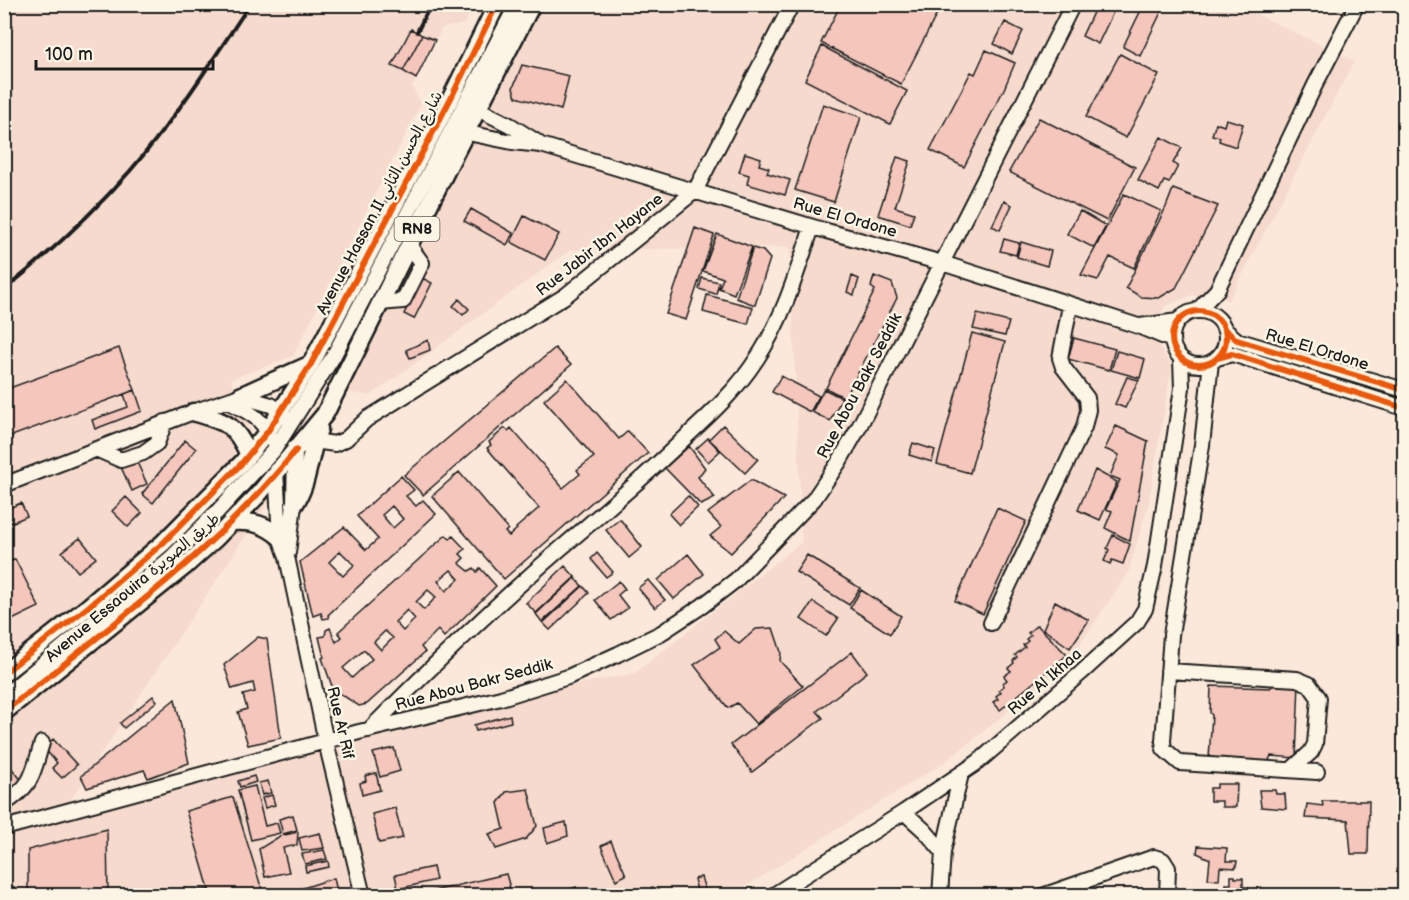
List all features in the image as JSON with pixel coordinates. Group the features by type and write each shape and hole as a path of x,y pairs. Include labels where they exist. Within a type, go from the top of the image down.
{"main road":[{"name":"Avenue Hassan II شارع الحسن الثاني","path":"296,450 325,414 409,245 451,129 465,103 497,4"},
{"name":"Avenue Hassan II شارع الحسن الثاني","path":"287,419 311,364 465,103 532,4"},
{"path":"233,398 311,364"},
{"path":"193,412 229,424 249,455"},
{"path":"294,505 303,488 314,441 325,414"},
{"name":"Avenue Essaouira طريق الصويرة","path":"4,673 88,607 163,543 249,455 268,431 287,419"},
{"name":"Avenue Essaouira طريق الصويرة","path":"4,712 185,566 233,522 296,450"},
{"path":"233,522 262,524 280,537"}],"street":[{"path":"465,103 516,4"},
{"name":"Rue Jabir Ibn Hayane","path":"314,441 335,444 346,439 367,419 565,296 695,191 792,4"},
{"name":"Rue Abou Bakr Seddik","path":"9,826 369,730 501,698 568,677 661,633 736,580 814,499 839,462 858,429 1073,4"},
{"path":"1197,311 1217,290 1315,85 1357,4"},
{"name":"Rue El Ordone","path":"465,103 510,125 542,145"},
{"path":"4,696 171,558 233,496 274,450 287,419 333,357 451,129"},
{"name":"Rue El Ordone","path":"451,129 542,145 942,263 1138,326 1172,340"},
{"path":"369,730 500,601 660,462 730,394 757,360 773,330 790,291 812,226"},
{"path":"1182,388 1210,362 1226,341 1220,323 1217,290"},
{"path":"991,623 1084,427 1088,410 1087,398 1063,367 1060,358 1070,306"},
{"path":"1210,362 1189,363 1181,359 1175,351 1172,340 1173,330 1186,314 1197,311 1207,312 1220,323"},
{"name":"Rue El Ordone","path":"1138,326 1178,321"},
{"name":"Rue El Ordone","path":"1220,323 1238,340 1404,390"},
{"name":"Rue El Ordone","path":"1210,362 1232,354 1404,408"},
{"name":"Rue Al Ikhaa","path":"772,896 961,774 1081,673 1142,616 1155,566 1182,388 1181,359"},
{"path":"1210,362 1202,446 1175,612 1168,671 1164,749 1180,763 1317,772"},
{"path":"4,485 233,398 271,405 287,419"},
{"path":"233,398 268,431"},
{"name":"Rue Ar Rif","path":"287,419 295,436 296,450 294,505 287,557"},
{"path":"96,449 121,460 143,453 157,443 165,422"},
{"name":"Rue Ar Rif","path":"268,431 274,450 280,537 287,557 326,742 363,896"},
{"path":"1168,671 1305,681 1319,698 1317,740 1311,752 1292,770"},
{"path":"4,804 19,794 29,783 42,743"},
{"path":"940,896 944,852 961,774"},
{"path":"4,812 9,826"},
{"path":"904,812 944,852"},
{"path":"1042,896 1155,857 1163,860 1168,868 1167,896"}],"shaded area":[{"path":"5,5 474,5 464,24 442,28 412,86 421,104 293,356 231,379 272,496 56,822 460,708 635,673 802,542 790,247 570,250 370,396 329,389 528,5 1237,5 1354,61 1229,300 1192,295 1164,307 1156,335 1161,350 1172,365 1148,505 1128,573 1065,666 946,761 743,888 727,896 5,896"}],"building":[{"path":"841,4 942,4 901,84 821,43"},
{"path":"1097,4 1117,4 1098,44 1082,36"},
{"path":"1144,4 1165,4 1140,56 1123,47"},
{"path":"1005,22 1023,31 1012,54 994,44"},
{"path":"411,29 422,35 403,71 392,66"},
{"path":"422,35 435,40 416,79 403,71"},
{"path":"822,46 907,91 890,124 805,80"},
{"path":"986,50 1015,63 964,167 930,150 971,72 975,74"},
{"path":"1120,54 1159,75 1126,138 1086,117"},
{"path":"522,65 569,76 561,110 516,97 513,88"},
{"path":"823,104 861,117 834,202 795,190"},
{"path":"1039,118 1135,167 1107,221 1009,172"},
{"path":"1226,119 1243,124 1236,147 1219,141 1220,137 1212,135 1216,123 1224,126"},
{"path":"1161,137 1182,148 1173,163 1178,166 1169,183 1164,181 1159,191 1138,180"},
{"path":"745,153 761,158 759,165 769,168 767,173 790,180 785,195 747,184 749,175 739,172"},
{"path":"897,157 910,161 895,207 914,213 910,225 878,215"},
{"path":"1173,189 1218,206 1176,288 1159,298 1141,297 1126,288"},
{"path":"1124,194 1161,211 1134,268 1110,257 1098,280 1081,275"},
{"path":"1004,201 1012,205 1000,230 992,226"},
{"path":"471,209 513,233 507,245 464,221"},
{"path":"1080,211 1106,226 1094,248 1067,234"},
{"path":"524,216 559,234 545,260 511,242"},
{"path":"695,228 714,235 686,320 666,314"},
{"path":"717,234 752,247 734,294 719,288 723,278 703,271"},
{"path":"1004,239 1019,243 1016,255 1000,251"},
{"path":"1021,242 1051,251 1047,266 1017,257"},
{"path":"753,248 763,251 770,259 755,305 736,298"},
{"path":"852,276 859,279 854,295 847,292"},
{"path":"874,276 892,283 897,298 845,398 826,388 875,290 871,287"},
{"path":"422,278 432,283 414,319 404,314"},
{"path":"702,278 719,282 716,294 699,289"},
{"path":"707,295 753,307 748,324 703,312"},
{"path":"459,299 469,309 463,315 453,306"},
{"path":"977,314 1009,322 1005,336 973,329"},
{"path":"972,333 1005,342 970,473 937,464"},
{"path":"1074,338 1115,349 1109,370 1068,359"},
{"path":"428,340 430,350 410,358 406,350"},
{"path":"119,348 135,390 4,439 4,390"},
{"path":"555,348 571,365 423,495 404,475"},
{"path":"1117,351 1145,359 1140,378 1111,370"},
{"path":"781,376 819,396 810,412 772,392"},
{"path":"1127,377 1139,380 1125,408 1115,404"},
{"path":"567,379 619,439 628,431 648,453 504,579 432,496 459,472 508,529 505,532 509,536 539,508 487,448 491,445 489,442 505,428 508,431 511,428 563,488 580,474 577,470 594,457 544,400"},
{"path":"824,389 842,398 830,421 812,412"},
{"path":"135,390 142,411 95,429 92,420 128,407 124,394"},
{"path":"723,425 758,459 745,473 709,439"},
{"path":"1116,426 1148,441 1130,541 1105,528 1112,511 1106,509 1120,480 1110,476 1119,455 1105,449"},
{"path":"708,438 720,451 708,462 696,449"},
{"path":"185,440 196,449 153,503 142,494"},
{"path":"913,443 935,450 932,462 909,455"},
{"path":"689,446 705,468 698,477 715,498 701,505 665,468"},
{"path":"135,458 147,484 132,491 120,465"},
{"path":"1095,470 1117,482 1100,520 1078,510"},
{"path":"401,476 414,490 406,496 416,506 423,500 436,514 328,615 329,618 323,619 321,613 313,616 300,562 344,527 366,550 378,539 357,516","holes":["392,506 403,519 393,528 382,515","340,551 354,565 343,576 329,562"]},
{"path":"751,480 784,498 731,553 710,536 721,527 708,513"},
{"path":"688,496 698,507 679,525 669,514"},
{"path":"126,497 142,513 128,527 112,511"},
{"path":"21,503 27,516 4,526 4,510"},
{"path":"997,508 1026,521 983,614 955,601"},
{"path":"620,519 642,547 629,558 606,530"},
{"path":"446,535 450,539 453,536 465,549 460,554 464,558 459,563 469,571 474,568 477,572 480,568 496,586 444,637 438,630 421,647 425,652 367,704 359,706 333,689 322,658 324,657 319,637 325,636 326,630 330,628 336,642 342,637 338,632","holes":["451,570 459,579 446,591 438,581","428,590 436,597 424,610 416,602","407,610 415,619 403,631 395,622","385,631 393,638 381,650 374,642","364,650 372,659 352,678 343,668"]},
{"path":"1113,535 1130,544 1123,564 1112,560 1110,564 1104,561"},
{"path":"80,538 96,558 78,572 62,552"},
{"path":"597,553 613,572 606,577 591,559"},
{"path":"688,554 704,574 674,599 658,580"},
{"path":"807,555 860,588 849,605 796,572"},
{"path":"15,559 39,607 10,621 10,626 4,630 4,565"},
{"path":"565,566 575,577 536,613 526,603"},
{"path":"575,578 582,586 542,622 536,614"},
{"path":"648,580 665,600 655,608 638,588"},
{"path":"619,581 625,589 618,595 628,608 611,620 595,600"},
{"path":"583,586 589,593 550,630 543,623"},
{"path":"861,590 901,616 890,634 850,608"},
{"path":"1055,601 1089,620 1070,648 1043,629"},
{"path":"813,602 838,619 826,636 801,619"},
{"path":"1037,625 1067,655 1000,710 993,702 998,699 996,696 1001,692 999,690 1007,680 1004,676 1011,671 1008,668 1014,663 1017,657 1015,655 1025,647 1023,645 1028,641 1026,639 1031,635 1028,633"},
{"path":"773,628 781,652 780,661 803,686 756,724 737,703 728,708 694,665 720,647 715,639 724,631 739,644 756,629"},
{"path":"258,637 267,639 281,738 248,745 238,712 247,709 243,695 255,692 253,683 232,689 224,665"},
{"path":"852,652 867,672 817,711 823,718 752,772 731,745"},
{"path":"1278,681 1299,682 1296,758 1271,756 1268,762 1209,758 1212,715 1210,713 1211,686 1270,688"},
{"path":"153,696 157,701 124,728 120,723"},
{"path":"175,699 189,763 148,778 144,770 87,788 81,776"},
{"path":"510,715 511,722 476,731 474,725"},
{"path":"53,739 77,765 62,778 52,768 57,763 44,748"},
{"path":"394,748 400,771 380,777 373,753"},
{"path":"4,759 23,782 4,797"},
{"path":"376,773 380,790 362,795 360,783 366,781 365,776"},
{"path":"254,776 256,782 240,787 238,781"},
{"path":"268,781 271,793 262,795 259,783"},
{"path":"1217,784 1237,784 1236,807 1222,807 1222,801 1210,801 1210,788 1217,788"},
{"path":"255,786 265,826 277,823 280,833 251,840 238,790"},
{"path":"528,789 537,826 526,839 496,849 489,834 504,829 498,803 506,792"},
{"path":"1259,790 1275,790 1276,794 1285,794 1286,809 1261,807"},
{"path":"272,795 275,805 265,808 262,798"},
{"path":"233,797 263,893 255,896 211,896 186,811"},
{"path":"1322,801 1369,801 1368,854 1351,854 1348,820 1305,818 1307,804 1323,806"},
{"path":"395,808 403,838 379,843 372,814"},
{"path":"293,815 297,830 283,834 279,819"},
{"path":"566,822 568,836 547,843 544,828"},
{"path":"107,829 108,896 28,896 28,850"},
{"path":"298,832 297,845 283,848 289,872 265,877 259,849 280,836"},
{"path":"320,833 324,848 302,851 299,838"},
{"path":"611,841 626,875 616,880 601,846"},
{"path":"1198,846 1227,848 1226,861 1237,861 1236,868 1220,867 1219,880 1208,879 1210,859 1197,853"},
{"path":"324,850 327,859 305,864 302,854"},
{"path":"328,861 329,867 306,872 305,866"},
{"path":"433,867 436,880 398,889 395,875"},
{"path":"506,874 510,888 478,896 426,896 425,893"},
{"path":"1231,876 1243,878 1243,887 1248,887 1248,892 1235,892 1235,895 1215,895 1216,889 1226,889 1226,884 1231,884"},
{"path":"701,877 707,896 695,896 698,894 694,879"},
{"path":"334,878 338,896 302,896 302,889 300,889"},
{"path":"576,887 579,896 558,896 558,894"},
{"path":"208,889 208,896 155,896 155,892"}],"railway":[{"path":"4,290 70,233 130,171 178,110 250,4"},
{"path":"417,32 431,4"}],"cycle path":[{"path":"4,673 88,607 163,543 242,463 268,431 311,364 452,96 497,4"},
{"path":"1199,311 1209,313 1218,319 1224,328 1226,338 1224,348 1218,357 1209,363 1199,365 1189,363 1180,357 1174,348 1172,338 1174,328 1180,319 1189,313 1199,311"},
{"path":"1224,329 1237,340 1404,390"},
{"path":"1217,358 1232,354 1404,408"},
{"path":"4,712 120,620 194,556 230,523 296,450"}]}
